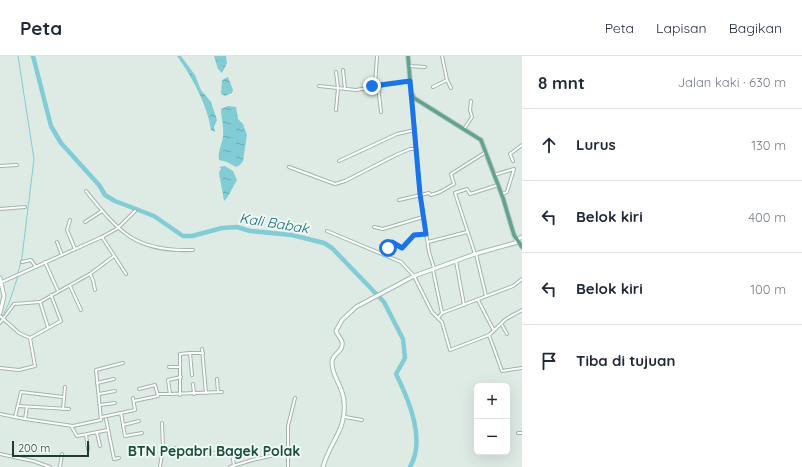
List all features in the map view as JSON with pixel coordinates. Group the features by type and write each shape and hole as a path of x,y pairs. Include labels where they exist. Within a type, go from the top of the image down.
{"main road":[{"path":"408,56 412,96 479,138 502,194 517,241 522,247"}],"street":[{"path":"375,86 377,56"},
{"path":"442,56 446,80 451,88"},
{"path":"409,66 425,68"},
{"path":"343,70 345,89"},
{"path":"336,72 338,88 336,110"},
{"path":"433,88 446,80"},
{"path":"319,86 356,90 410,81"},
{"path":"378,86 381,112"},
{"path":"412,96 420,194 426,234 442,313"},
{"path":"464,129 472,117 470,108 472,101"},
{"path":"339,161 396,134 415,130"},
{"path":"513,161 510,154 522,145"},
{"path":"289,167 335,184 357,175 396,155 410,149 416,149"},
{"path":"399,200 420,194 429,193 431,195 449,188 454,184 451,174 486,152"},
{"path":"0,166 18,165"},
{"path":"494,175 514,169 507,192 502,194"},
{"path":"486,296 476,254 455,193 467,189 470,194 498,185"},
{"path":"86,190 102,211 118,228 139,243 154,248 176,251 193,250"},
{"path":"0,209 25,207"},
{"path":"85,222 102,211"},
{"path":"0,324 4,299 1,282 102,237 118,228 136,211"},
{"path":"374,227 383,229 424,217"},
{"path":"70,220 67,230 75,249"},
{"path":"327,231 399,261 414,276 426,302 443,326 450,350 490,334 502,325 506,319 522,310"},
{"path":"428,242 468,232"},
{"path":"388,248 392,242 402,248 414,235 426,234"},
{"path":"102,237 126,274"},
{"path":"323,467 326,456 345,417 343,392 334,374 332,363 332,359 342,346 342,341 336,330 342,320 360,305 414,276 517,241 522,237"},
{"path":"57,242 62,254"},
{"path":"2,317 14,304 40,302 90,274 114,256"},
{"path":"22,262 31,260 36,267"},
{"path":"456,261 464,305"},
{"path":"45,262 58,291"},
{"path":"90,274 95,290"},
{"path":"438,318 442,313 513,286 522,279"},
{"path":"70,286 81,310"},
{"path":"30,338 61,320 51,295"},
{"path":"478,300 494,331"},
{"path":"40,302 48,327"},
{"path":"2,317 19,332 30,338"},
{"path":"502,325 507,334"},
{"path":"490,334 502,370 522,368"},
{"path":"0,368 19,370 34,366 30,338"},
{"path":"202,349 206,393"},
{"path":"180,395 180,354 203,352"},
{"path":"190,353 192,374"},
{"path":"102,417 96,370 123,364"},
{"path":"169,367 180,367"},
{"path":"170,394 168,380 181,377"},
{"path":"97,383 114,379"},
{"path":"217,379 218,392"},
{"path":"193,384 194,394"},
{"path":"139,388 155,385 158,394"},
{"path":"62,409 65,387"},
{"path":"99,394 115,391"},
{"path":"15,417 21,392 63,397"},
{"path":"134,401 158,396 158,394 180,395 222,392"},
{"path":"0,414 25,419 77,425 101,420 102,417 135,410 133,398"},
{"path":"288,467 288,426 295,398"},
{"path":"100,405 115,403"},
{"path":"18,406 69,409"},
{"path":"25,419 27,406"},
{"path":"121,413 125,436 142,433"},
{"path":"345,417 362,420"},
{"path":"106,419 114,459 119,458"},
{"path":"123,425 139,420"},
{"path":"160,467 163,448 162,423"},
{"path":"70,425 77,436 108,430"},
{"path":"97,433 100,446"},
{"path":"86,435 88,449"},
{"path":"163,448 179,448"},
{"path":"191,455 231,452 234,466"},
{"path":"230,467 268,456 288,453"},
{"path":"0,454 50,467"},
{"path":"60,467 62,454"},
{"path":"38,467 42,464"}],"water":[{"path":"177,56 181,56 195,75 201,90 211,102 217,120 214,127 215,132 211,130 203,101 198,91 188,72"},
{"path":"214,56 226,56 227,63 222,73 218,69"},
{"path":"228,77 233,90 232,93 225,96 221,94 222,80"},
{"path":"228,106 236,107 238,119 243,124 247,135 243,161 236,167 219,160 223,138 221,109"},
{"path":"225,166 233,171 237,180 224,201 219,173 221,168 219,167"}],"waterway":[{"path":"18,56 34,159 22,257 18,273"},
{"name":"Kali Babak","path":"33,56 51,126 61,143 99,185 105,195 115,201 154,216 183,236 192,236 222,228 237,227 250,231 292,235 324,243 332,248 384,302 403,339 405,358 396,374 406,396 414,420 416,433 415,456 410,467"},
{"path":"0,321 9,303 18,276"}],"district":[{"name":"BTN Pepabri Bagek Polak","path":"214,451"}],"route":[{"path":"372,86 410,81 420,194 426,234 414,235 402,248 392,242 388,248"}]}
